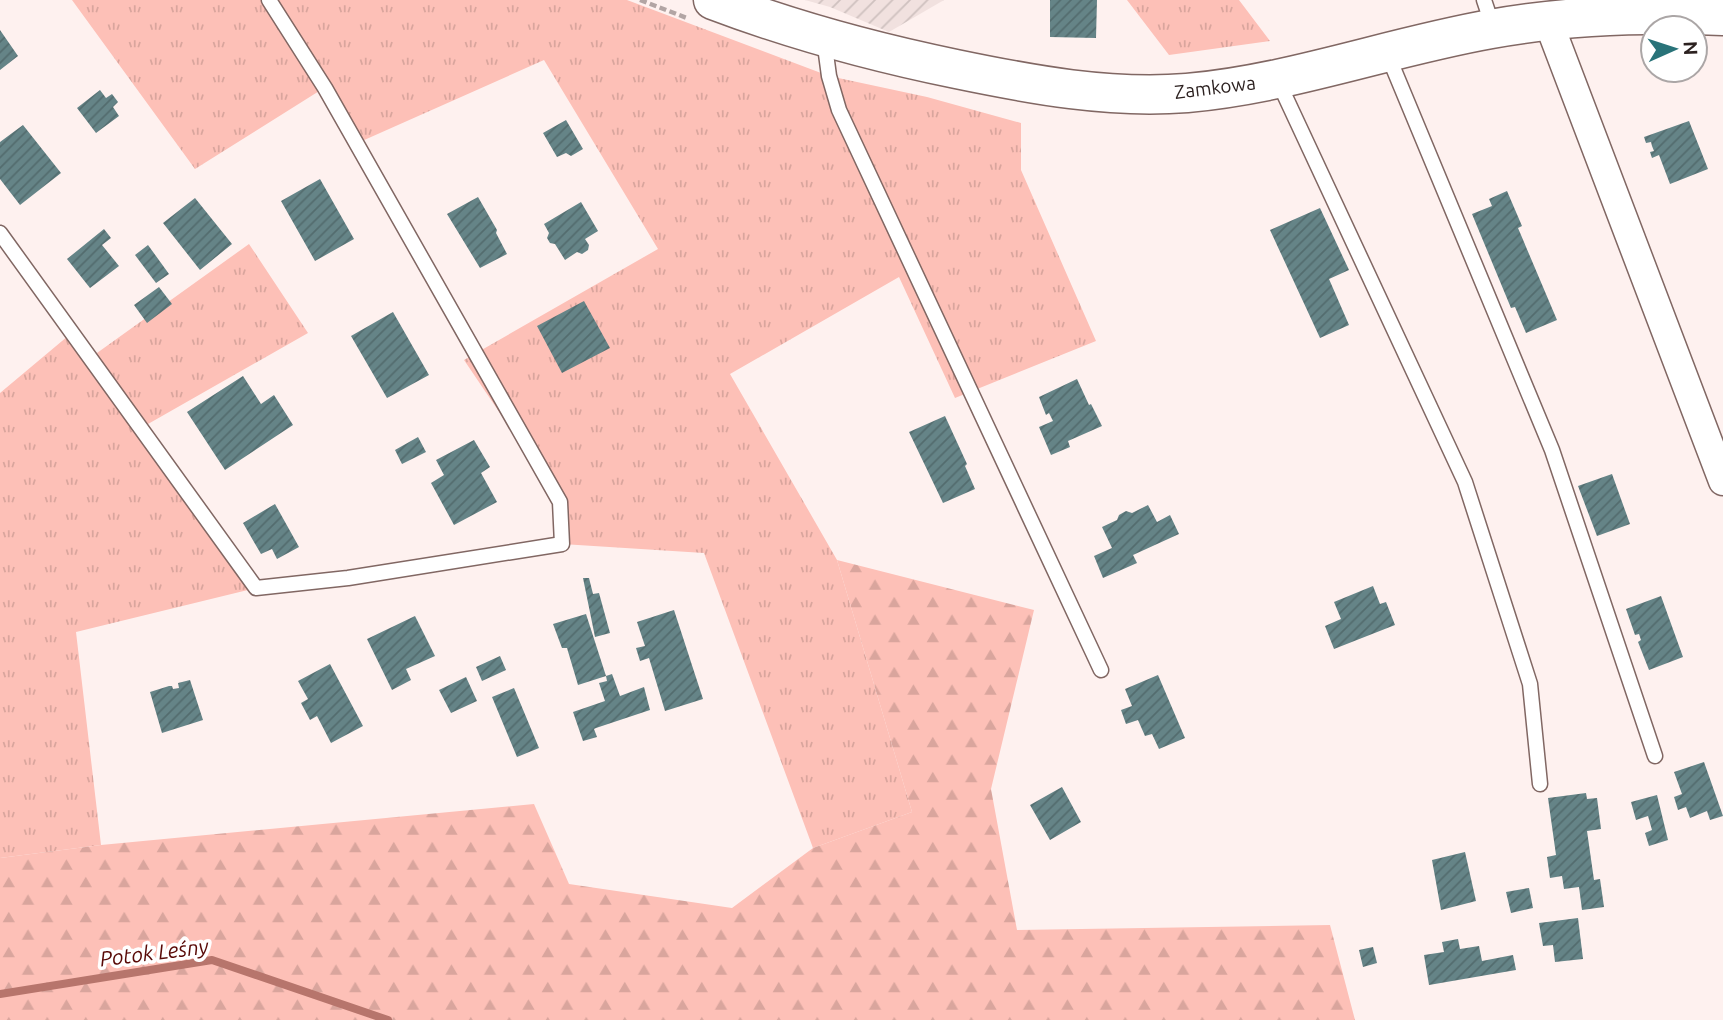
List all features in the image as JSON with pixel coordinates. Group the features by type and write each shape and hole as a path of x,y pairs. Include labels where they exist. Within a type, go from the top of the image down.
{"street":[{"name":"Zamkowa","path":"713,0 824,38 873,51 1034,86 1104,94 1184,93 1277,79 1387,51 1489,14 1548,21 1594,16 1723,16"},
{"path":"1548,21 1723,481"}],"lane":[{"path":"0,233 256,588 348,578 562,544 560,502 325,88 269,0"},
{"path":"824,38 829,76 839,110 1101,670"},
{"path":"1387,51 1552,450 1656,756"},
{"path":"1277,79 1465,482 1530,684 1540,784"}],"shaded area":[{"path":"805,0 944,0 889,32 830,7"}],"green space":[{"path":"72,0 627,0 829,76 927,97 1021,123 1021,170 1096,341 955,398 899,277 730,374 837,560 912,812 813,848 704,553 562,544 560,502 464,360 658,249 544,60 362,141 324,88 195,169"},
{"path":"1127,0 1239,0 1270,41 1169,55"},
{"path":"249,244 308,333 141,428 256,588 76,632 101,845 0,858 0,393 68,336 90,358"},
{"path":"837,560 1034,610 991,789 1017,930 1330,925 1355,1020 0,1020 0,858 101,845 534,804 569,884 732,908 813,848 912,812"}],"building":[{"path":"1050,0 1097,0 1096,38 1050,37"},
{"path":"0,30 18,56 0,70"},
{"path":"100,90 106,98 112,94 118,102 113,107 119,116 96,133 77,108"},
{"path":"566,120 583,149 571,156 566,153 557,157 543,133"},
{"path":"1689,121 1708,169 1670,184 1659,155 1652,158 1650,152 1654,151 1651,142 1646,143 1644,137"},
{"path":"23,125 61,173 20,205 0,179 0,142"},
{"path":"320,179 354,239 315,261 281,201"},
{"path":"1507,191 1522,226 1518,228 1557,320 1526,333 1515,307 1511,308 1472,214 1492,206 1489,199"},
{"path":"478,197 507,254 480,268 447,214"},
{"path":"195,198 232,244 200,270 163,223"},
{"path":"581,202 598,231 585,239 589,245 588,250 582,254 577,252 565,260 555,244 550,243 547,238 549,233 544,224"},
{"path":"1320,208 1349,270 1329,279 1349,325 1320,338 1270,230"},
{"path":"104,229 111,238 102,245 119,266 90,288 67,259"},
{"path":"148,245 169,274 156,283 135,255"},
{"path":"159,287 172,304 147,323 134,305"},
{"path":"584,301 610,348 562,373 537,326"},
{"path":"393,312 429,375 387,398 351,336"},
{"path":"243,376 261,404 274,395 293,425 225,470 187,412"},
{"path":"1077,379 1102,426 1068,441 1070,447 1051,455 1039,427 1053,421 1049,413 1046,415 1039,397"},
{"path":"945,416 967,464 965,466 975,489 943,503 909,432"},
{"path":"418,437 426,452 402,464 395,450"},
{"path":"474,440 490,467 481,473 497,502 454,525 431,483 444,475 436,460"},
{"path":"1612,474 1630,524 1597,536 1578,486"},
{"path":"275,504 299,547 277,559 272,549 261,554 243,523"},
{"path":"1148,505 1157,522 1170,515 1179,534 1133,555 1137,563 1103,578 1094,556 1112,548 1102,527 1117,520 1119,515 1126,511 1132,513"},
{"path":"583,578 589,578 593,594 599,593 610,633 595,637"},
{"path":"1373,586 1380,604 1386,602 1395,625 1334,649 1325,626 1341,619 1334,602"},
{"path":"1661,596 1683,657 1649,670 1638,642 1641,640 1639,634 1635,635 1626,609"},
{"path":"674,610 703,699 665,711 649,658 640,661 636,648 645,646 637,622"},
{"path":"586,614 606,676 578,685 567,648 562,648 553,624"},
{"path":"415,616 435,656 406,669 411,680 392,690 367,639"},
{"path":"500,656 506,670 482,681 476,667"},
{"path":"330,664 363,726 331,743 317,716 310,720 301,703 308,699 298,681"},
{"path":"612,674 620,696 644,687 650,710 596,728 597,737 583,741 573,712 605,701 599,683 607,681 606,676"},
{"path":"1158,675 1185,738 1159,749 1152,734 1145,736 1138,720 1126,724 1121,710 1132,706 1125,689"},
{"path":"466,677 477,701 451,713 439,690"},
{"path":"190,680 203,720 162,733 150,692 169,686 173,689 179,688 178,683"},
{"path":"514,688 539,748 517,757 492,697"},
{"path":"1704,762 1723,816 1710,820 1707,811 1690,818 1686,807 1678,810 1674,797 1682,794 1674,772"},
{"path":"1062,787 1081,822 1050,840 1030,805"},
{"path":"1586,793 1587,799 1597,798 1601,829 1587,831 1594,880 1600,879 1604,907 1582,910 1579,887 1564,889 1562,876 1550,878 1547,857 1556,855 1548,798"},
{"path":"1657,795 1668,840 1649,846 1645,833 1652,830 1648,816 1636,820 1631,802"},
{"path":"1465,852 1476,901 1441,910 1432,860"},
{"path":"1529,888 1533,908 1511,913 1506,892"},
{"path":"1578,918 1583,959 1555,962 1553,945 1543,946 1539,923"},
{"path":"1458,939 1460,949 1479,946 1482,961 1513,955 1516,970 1429,985 1424,955 1444,952 1442,942"},
{"path":"1373,947 1377,963 1363,967 1359,950"}],"waterway":[{"name":"Potok Leśny","path":"0,994 212,960 388,1020"}]}
